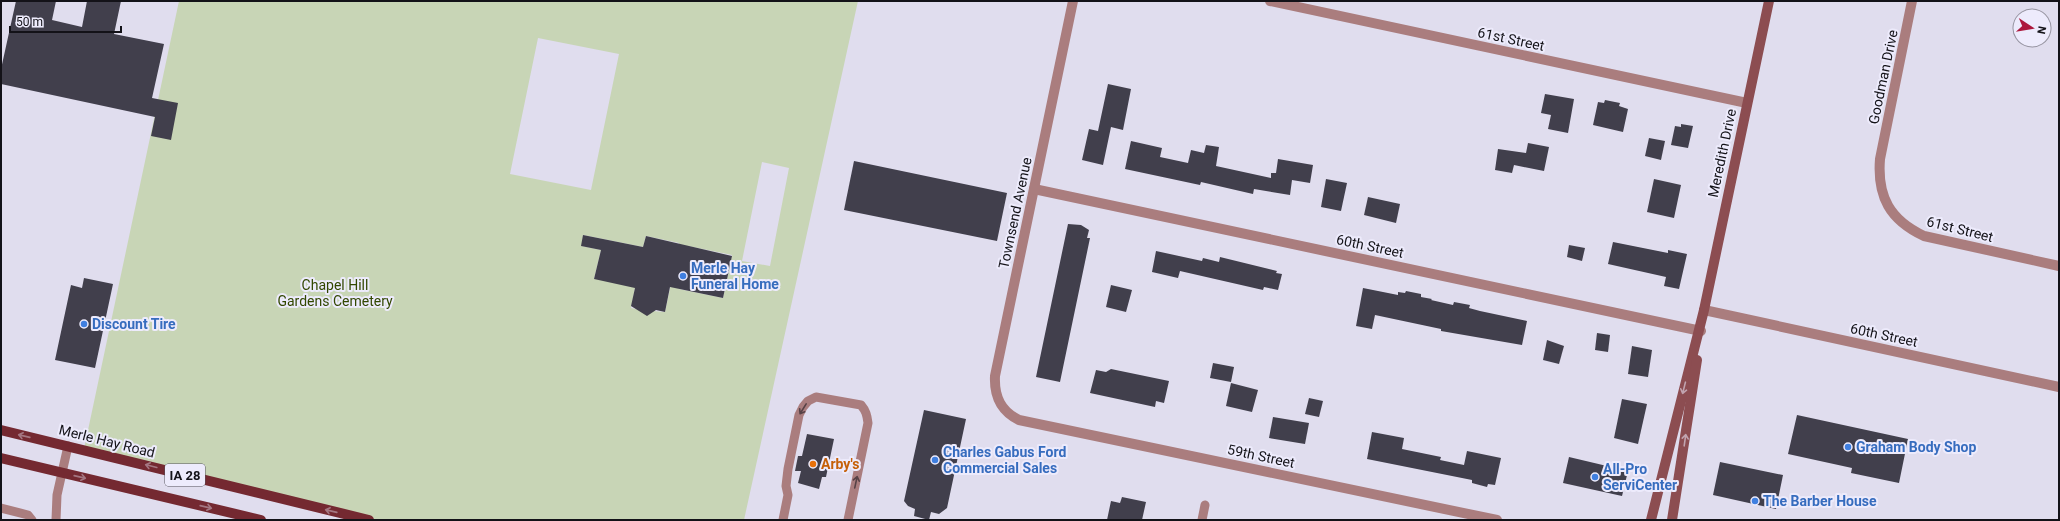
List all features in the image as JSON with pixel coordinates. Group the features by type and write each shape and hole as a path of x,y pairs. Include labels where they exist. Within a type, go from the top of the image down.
{"main road":[{"name":"Meredith Drive","path":"1651,520 1704,310 1769,1"},
{"name":"Meredith Drive","path":"1672,520 1699,331"},
{"name":"Merle Hay Road","path":"1,430 369,520"},
{"name":"IA 28","path":"1,458 260,520"}],"street":[{"name":"Townsend Avenue","path":"1019,420 1009,415 999,403 994,389 994,376 1073,1"},
{"name":"61st Street","path":"1270,1 1747,103"},
{"name":"Goodman Drive","path":"1880,159 1912,1"},
{"name":"61st Street","path":"1880,159 1879,174 1881,190 1885,201 1898,220 1910,229 1932,238 2059,266"},
{"name":"60th Street","path":"1034,189 1699,331"},
{"name":"60th Street","path":"1704,310 2059,387"},
{"name":"59th Street","path":"1019,420 1497,520"}],"lane":[{"path":"783,520 788,495 786,486 788,469 799,415 808,401 816,397 861,405 867,416 868,423 848,520"},
{"path":"56,520 57,495 68,446"},
{"path":"1202,520 1205,505"},
{"path":"1,508 28,515 32,520"}],"green space":[{"name":"Chapel Hill Gardens Cemetery","path":"179,1 858,1 744,520 369,520 84,449","holes":["538,38 619,54 591,190 510,174","762,162 789,168 770,266 742,261","583,235 643,247 646,236 679,243 677,254 688,246 732,255 723,298 679,289 672,279 665,312 631,308 638,273 594,279 601,250 582,246"]}],"building":[{"path":"16,1 56,1 52,20 82,27 87,1 121,1 114,34 164,44 152,98 178,103 171,140 151,136 155,117 1,84 1,69"},
{"path":"1108,84 1131,89 1123,130 1111,127 1103,165 1082,160 1089,129 1098,131"},
{"path":"1545,94 1574,99 1568,133 1548,129 1551,115 1541,113"},
{"path":"1605,100 1620,103 1619,106 1628,109 1623,132 1593,125 1598,102 1604,103"},
{"path":"1681,124 1693,126 1688,148 1671,145 1675,126 1681,127"},
{"path":"1649,138 1665,141 1661,160 1645,156"},
{"path":"1131,141 1162,148 1160,157 1188,163 1191,150 1204,153 1206,145 1219,147 1216,166 1271,178 1271,173 1276,173 1278,159 1313,165 1310,183 1292,180 1290,195 1254,189 1253,194 1201,182 1200,185 1125,169"},
{"path":"1528,143 1549,147 1544,171 1514,165 1512,173 1495,170 1498,149 1526,153"},
{"path":"854,161 1007,193 997,241 844,210"},
{"path":"1326,179 1347,183 1341,211 1321,207"},
{"path":"1654,179 1681,185 1674,218 1647,212"},
{"path":"1368,197 1400,204 1396,223 1364,215"},
{"path":"1068,224 1081,225 1089,230 1087,238 1090,238 1060,382 1036,377"},
{"name":"Merle Hay Funeral Home","path":"583,235 643,247 646,236 732,256 723,298 670,287 665,312 656,310 647,316 631,306 635,288 594,279 601,250 581,246"},
{"path":"1613,242 1668,253 1668,250 1687,254 1679,289 1664,286 1666,277 1608,264"},
{"path":"1569,245 1585,248 1582,261 1567,257"},
{"path":"1156,251 1202,261 1203,258 1219,262 1220,257 1277,271 1276,273 1282,274 1278,290 1264,287 1263,290 1180,271 1178,278 1152,272"},
{"name":"Discount Tire","path":"84,278 113,284 95,368 55,360 71,285 82,288"},
{"path":"1111,285 1132,290 1126,312 1106,307"},
{"path":"1363,288 1398,295 1398,292 1405,293 1406,291 1421,294 1421,297 1432,299 1431,300 1453,305 1454,302 1470,305 1469,308 1527,321 1522,345 1441,331 1441,329 1375,315 1372,329 1356,326"},
{"path":"1597,333 1610,335 1608,352 1595,350"},
{"path":"1547,340 1564,346 1559,364 1543,360"},
{"path":"1632,346 1652,350 1648,377 1628,374"},
{"path":"1213,363 1234,367 1231,382 1210,378"},
{"path":"1111,369 1169,381 1164,403 1156,401 1155,407 1090,393 1096,370 1106,372"},
{"path":"1231,383 1258,390 1252,412 1226,406"},
{"path":"1309,398 1323,401 1319,417 1305,414"},
{"path":"1622,399 1647,404 1638,444 1614,438"},
{"name":"Charles Gabus Ford Commercial Sales","path":"924,410 966,419 947,508 939,514 931,512 929,520 914,516 915,509 908,506 904,501"},
{"name":"Graham Body Shop","path":"1797,415 1908,439 1899,483 1851,473 1852,468 1788,454"},
{"path":"1273,417 1309,423 1305,444 1269,438"},
{"path":"1372,432 1404,438 1402,449 1441,457 1440,460 1464,465 1467,451 1501,458 1495,485 1488,484 1487,487 1472,483 1472,480 1367,459"},
{"name":"Arby's","path":"807,434 834,439 826,477 822,477 819,489 798,483 801,471 795,471 798,456 802,456"},
{"name":"All-Pro ServiCenter","path":"1569,457 1628,471 1622,496 1563,483"},
{"path":"1720,462 1783,475 1776,509 1713,495"},
{"path":"1122,497 1146,502 1142,520 1107,520 1111,501 1120,503"}],"place":[{"name":"Merle Hay Funeral Home","path":"683,276"},
{"name":"Discount Tire","path":"84,324"},
{"name":"Graham Body Shop","path":"1848,447"},
{"name":"Charles Gabus Ford Commercial Sales","path":"935,460"},
{"name":"Arby's","path":"813,464"},
{"name":"All-Pro ServiCenter","path":"1595,477"},
{"name":"The Barber House","path":"1755,501"}]}
